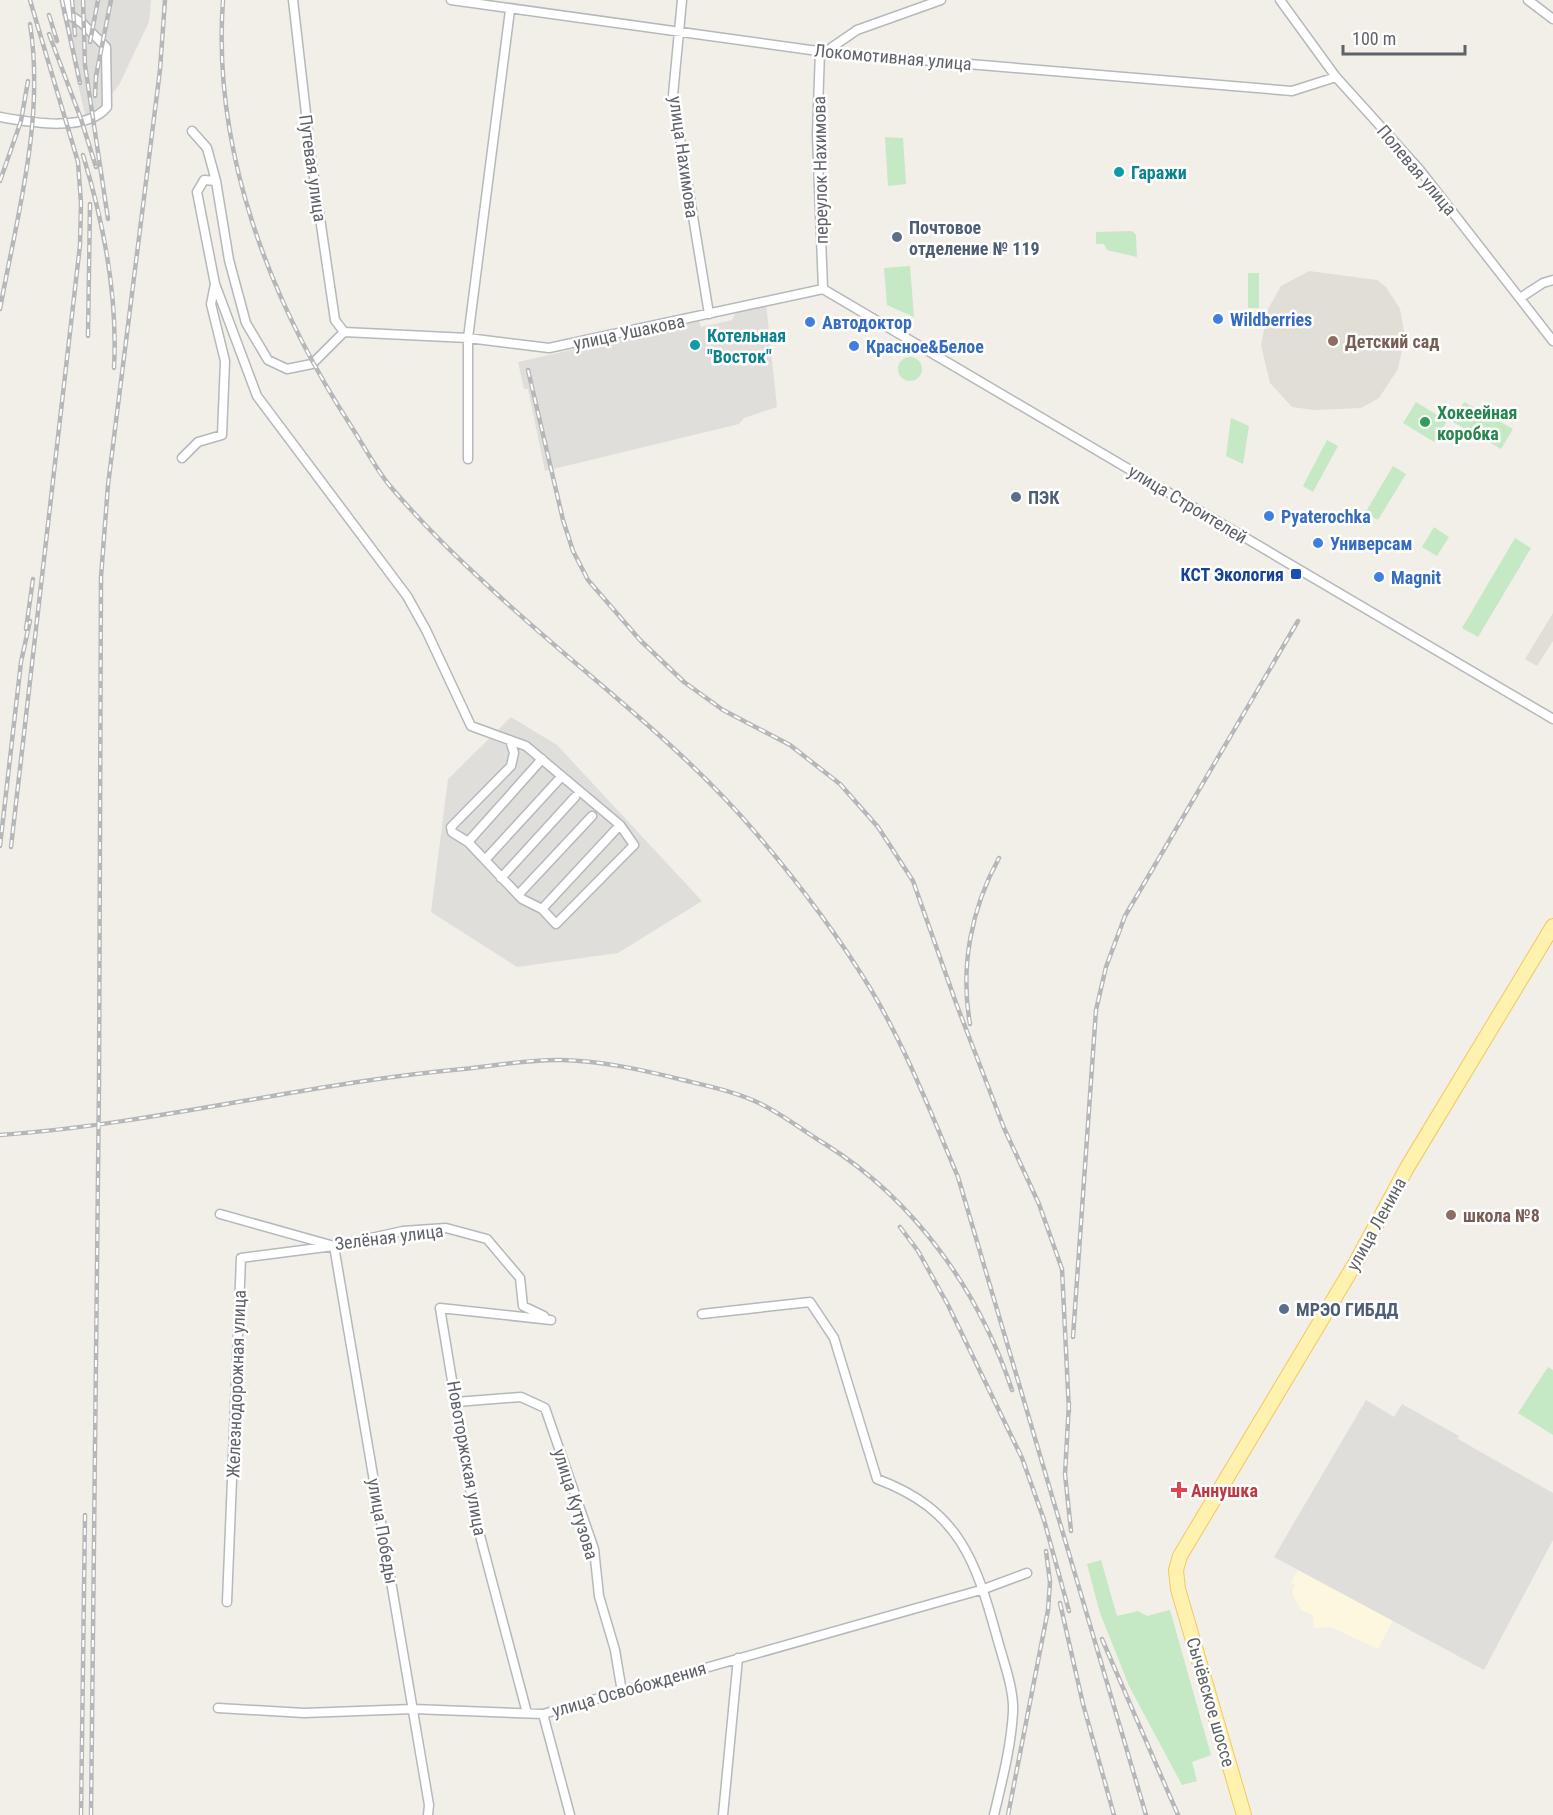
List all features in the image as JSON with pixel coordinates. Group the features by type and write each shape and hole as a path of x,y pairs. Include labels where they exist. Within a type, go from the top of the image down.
{"main road":[{"name":"улица Ленина","path":"1178,1589 1176,1570 1180,1556 1194,1528 1356,1262 1408,1166 1553,926"},
{"name":"Сычёвское шоссе","path":"1178,1589 1244,1815"}],"street":[{"path":"0,117 56,124 101,114 107,107 106,47 82,23 68,14 66,0"},
{"name":"Путевая улица","path":"293,0 311,157 335,320 344,332"},
{"name":"Локомотивная улица","path":"451,0 822,52 1292,91 1336,76"},
{"name":"улица Нахимова","path":"682,0 673,94 709,314"},
{"path":"822,52 857,30 941,0"},
{"name":"Полевая улица","path":"1280,0 1336,76 1419,169 1553,341"},
{"path":"1528,0 1553,19"},
{"path":"468,459 468,338 510,10"},
{"name":"переулок Нахимова","path":"822,52 817,135 823,289"},
{"path":"192,131 207,148 216,181 229,260 246,323 268,360 287,369 312,364 344,332"},
{"path":"216,181 204,180 197,192 216,284 257,396 407,596 426,630 471,726 510,740 526,746 620,825 634,845 556,924 542,909 518,895 468,842 452,832 451,827 511,766 514,753 510,740"},
{"path":"1520,298 1543,283 1553,280"},
{"path":"182,458 198,442 222,435 225,361 211,304 216,284"},
{"name":"улица Ушакова","path":"344,332 468,338 549,348 823,289"},
{"name":"улица Строителей","path":"823,289 1553,719"},
{"path":"468,842 542,759"},
{"path":"485,860 562,776"},
{"path":"501,878 576,797"},
{"path":"518,895 592,816"},
{"path":"542,909 620,825"},
{"name":"Зелёная улица","path":"220,1214 334,1246 403,1231 446,1228 487,1239 520,1278 523,1306 550,1320"},
{"name":"Железнодорожная улица","path":"227,1602 242,1258 334,1246"},
{"name":"улица Победы","path":"334,1246 429,1805 428,1815"},
{"path":"702,1314 810,1302 834,1338 877,1479 898,1487 944,1520 968,1551 984,1589 1010,1688 1013,1710 1008,1755 994,1815"},
{"name":"Новоторжская улица","path":"527,1713 474,1513 440,1308 550,1320"},
{"name":"улица Кутузова","path":"456,1402 521,1397 545,1408 594,1549 599,1596 615,1650 622,1692"},
{"name":"улица Освобождения","path":"218,1708 304,1713 413,1709 543,1714 984,1589 1027,1573"},
{"path":"723,1815 738,1658"},
{"path":"543,1714 570,1815"}],"shaded area":[{"path":"59,0 151,0 149,22 119,85 99,111 85,115"},
{"name":"Детский сад","path":"1309,271 1377,280 1386,287 1400,309 1405,336 1398,369 1379,398 1361,408 1314,410 1292,407 1270,383 1261,345 1268,309 1281,286"},
{"path":"766,303 777,407 744,418 739,424 545,471 528,389 524,389 518,362 699,321 701,327 732,320 737,310"},
{"path":"1553,613 1553,641 1537,666 1525,659"},
{"path":"511,717 557,745 702,901 618,953 517,967 431,912 448,779"},
{"path":"1366,1400 1394,1417 1402,1404 1553,1493 1553,1540 1484,1670 1274,1557"},
{"path":"1298,1570 1393,1620 1378,1649 1331,1627 1314,1628 1313,1615 1301,1610 1292,1593 1295,1584 1291,1583"}],"green space":[{"path":"885,137 903,138 906,184 888,186"},
{"path":"1132,231 1136,235 1137,257 1107,250 1104,244 1096,244 1096,232"},
{"path":"910,266 914,317 887,305 884,268"},
{"path":"1248,273 1259,273 1259,308 1248,308"},
{"path":"910,357 918,361 922,369 918,377 910,381 902,377 898,369 902,361"},
{"name":"Хокеейная коробка","path":"1416,402 1447,421 1434,442 1403,423"},
{"path":"1464,402 1513,429 1501,449 1453,422"},
{"path":"1231,418 1249,426 1243,464 1226,456"},
{"path":"1327,440 1338,446 1313,492 1303,486"},
{"path":"1393,466 1406,474 1378,520 1365,513"},
{"path":"1434,527 1449,537 1437,556 1422,547"},
{"path":"1515,538 1531,548 1478,637 1462,628"},
{"path":"1548,1367 1553,1370 1553,1435 1518,1413"},
{"path":"1101,1560 1117,1616 1138,1611 1147,1616 1170,1610 1211,1755 1192,1762 1197,1781 1182,1785 1129,1686 1100,1613 1087,1564"}],"railway":[{"path":"11,847 80,245 81,203 78,162 30,0"},
{"path":"62,0 80,83"},
{"path":"72,0 75,35"},
{"path":"83,0 85,65 108,219"},
{"path":"90,42 98,0"},
{"path":"95,96 96,76 111,0"},
{"path":"91,1815 99,1084 101,577 108,485 160,70 165,0"},
{"path":"223,0 222,57 227,113 237,168 252,223 295,328 374,464 401,499 461,561 658,735 724,798 771,851 830,928 870,988 895,1034 958,1177 1146,1815"},
{"path":"49,15 57,41"},
{"path":"0,309 21,203 32,131 34,60 30,24"},
{"path":"49,34 81,119 96,167"},
{"path":"0,181 21,121 28,81"},
{"path":"83,155 108,260 114,314 114,368"},
{"path":"88,336 90,204"},
{"path":"528,370 563,520 573,551 588,580 640,640 684,682 723,710 790,745 840,784 878,827 913,881 956,1003 1004,1128 1039,1204 1062,1269 1069,1412"},
{"path":"26,629 33,579"},
{"path":"0,846 21,662 30,621"},
{"path":"1073,1337 1096,1010 1106,967 1125,916 1298,621"},
{"path":"970,1024 966,981 970,939 981,897 999,858"},
{"path":"0,1135 116,1122 405,1075 537,1061 562,1060 608,1064 712,1087 752,1100 777,1113 858,1167 888,1192 915,1220 962,1283 982,1318 1012,1390"},
{"path":"900,1227 918,1251 948,1305 1022,1458 1044,1520 1069,1611"},
{"path":"1069,1403 1065,1474 1071,1531"},
{"path":"81,1815 85,1515"},
{"path":"1008,1815 1048,1610 1050,1582 1046,1551"},
{"path":"1060,1603 1083,1704 1114,1815"},
{"path":"1102,1639 1178,1815"}],"place":[{"name":"Гаражи","path":"1119,172"},
{"name":"Почтовое отделение № 119","path":"897,237"},
{"name":"Wildberries","path":"1218,319"},
{"name":"Автодоктор","path":"810,322"},
{"name":"Детский сад","path":"1333,341"},
{"name":"Котельная \"Восток\"","path":"695,345"},
{"name":"Красное&Белое","path":"854,346"},
{"name":"Хокеейная коробка","path":"1425,422"},
{"name":"ПЭК","path":"1016,497"},
{"name":"Pyaterochka","path":"1269,516"},
{"name":"Универсам","path":"1318,543"},
{"name":"КСТ Экология","path":"1296,574"},
{"name":"Magnit","path":"1379,577"},
{"name":"школа №8","path":"1451,1215"},
{"name":"МРЭО ГИБДД","path":"1284,1309"},
{"name":"Аннушка","path":"1179,1490"}]}
